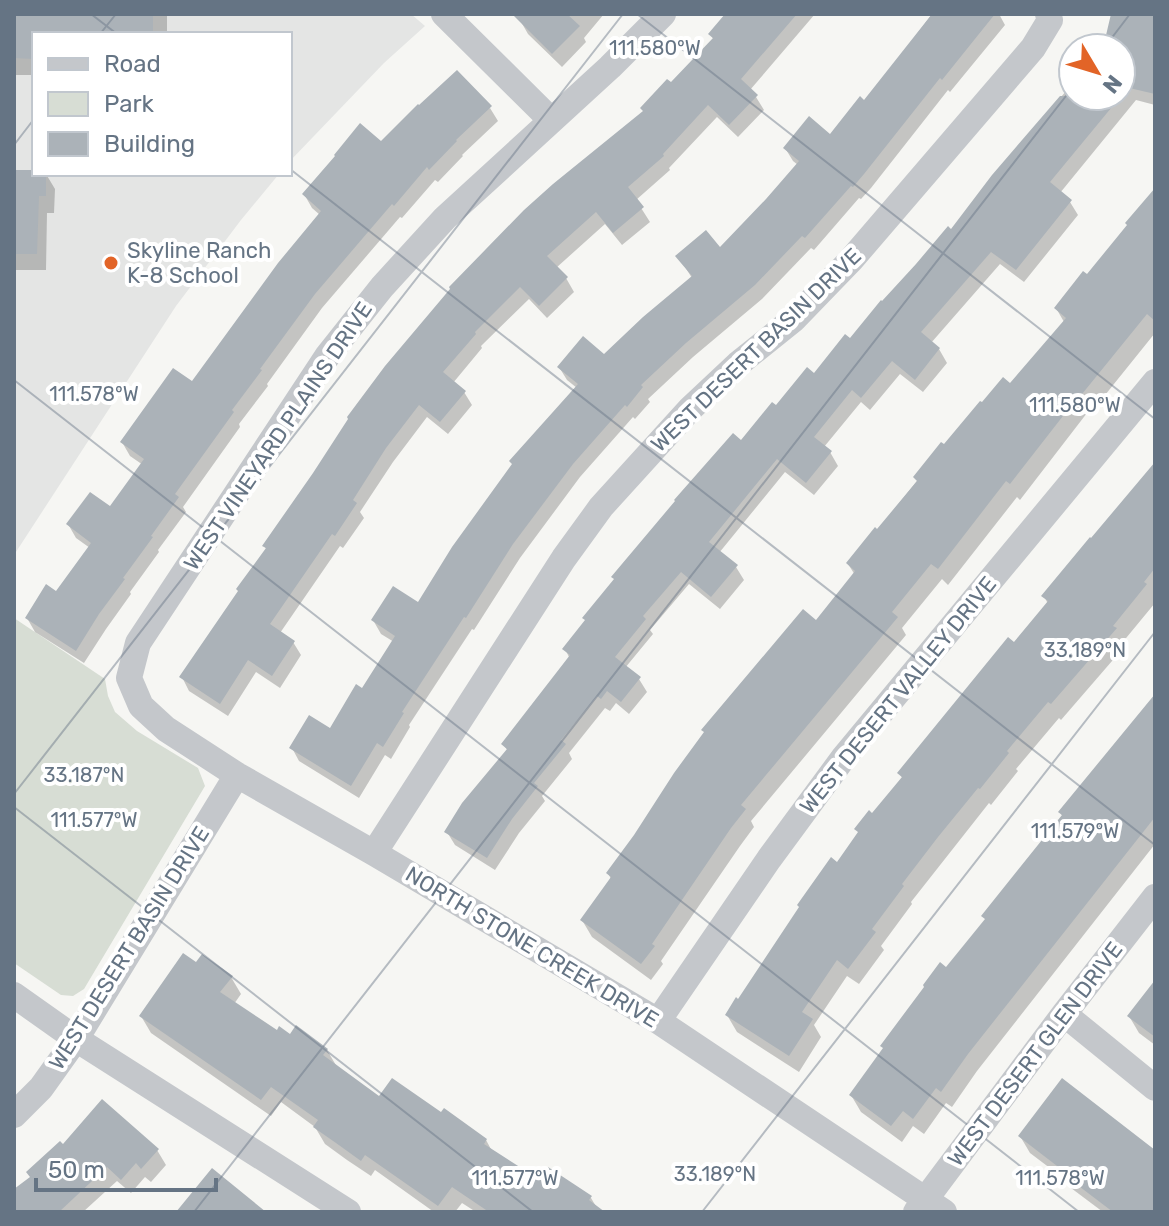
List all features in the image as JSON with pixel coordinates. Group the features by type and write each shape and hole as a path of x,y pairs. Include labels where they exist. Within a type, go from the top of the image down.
{"street":[{"path":"444,14 551,120"},
{"name":"WEST VINEYARD PLAINS DRIVE","path":"129,678 138,643 328,355 382,287 445,218 610,67 663,14"},
{"name":"WEST DESERT BASIN DRIVE","path":"374,853 564,558 601,507 690,409 738,364 794,319 851,260 1033,48 1049,17"},
{"name":"WEST DESERT VALLEY DRIVE","path":"658,1021 769,859 844,757 1155,382"},
{"name":"NORTH STONE CREEK DRIVE","path":"129,678 141,706 166,729 237,775 658,1021 928,1208"},
{"name":"WEST DESERT BASIN DRIVE","path":"14,1115 41,1088 76,1039 237,775"},
{"name":"WEST DESERT GLEN DRIVE","path":"928,1208 1064,1014 1155,897"},
{"path":"14,995 76,1039 344,1211"},
{"path":"1064,1014 1155,1088"}],"shaded area":[{"name":"Skyline Ranch K-8 School","path":"14,14 411,14 425,26 384,63 292,159 292,32 32,32 32,176 277,176 176,306 14,555"}],"green space":[{"path":"14,618 105,679 115,712 137,731 198,768 205,786 84,989 73,996 61,995 14,963"}],"building":[{"path":"14,14 153,14 153,32 32,32 32,59 14,58"},
{"path":"512,14 567,14 580,26 552,54"},
{"path":"725,14 797,14 741,79 758,95 729,125 708,105 664,156 628,187 644,207 613,233 596,212 547,256 568,277 539,306 520,287 475,332 443,372 466,391 440,422 419,405 386,448 353,500 357,503 335,536 332,534 270,624 295,641 272,676 248,660 220,704 179,677 266,548 262,546 313,473 347,417 449,287 524,210 643,111 640,108 667,79 671,82 713,38 708,34"},
{"path":"932,14 995,14 853,187 755,285 641,385 643,387 627,407 625,405 573,464 513,544 402,712 383,747 377,743 351,786 289,748 309,715 330,728 356,684 362,688 395,636 371,620 393,586 418,602 452,547 512,464 509,461 578,384 557,367 583,336 604,354 692,276 675,256 706,230 720,247 799,161 783,148 809,116 830,134 860,96 864,100"},
{"path":"1111,14 1155,14 1155,94 1137,90 1137,32 1107,32"},
{"path":"457,70 492,106 429,170 427,167 394,206 392,204 315,294 175,494 179,497 76,651 25,618 46,584 56,591 91,543 66,524 90,492 110,506 144,459 120,442 173,368 192,381 278,263 321,211 302,194 360,123 381,141"},
{"path":"1057,99 1057,112 1108,112 1050,182 1072,200 1016,270 991,252 921,332 940,348 915,380 892,361 861,398 852,390 814,437 832,451 806,483 777,459 709,542 738,565 711,597 681,572 643,616 646,619 615,657 641,677 621,702 607,691 601,699 597,696 561,740 566,744 534,783 538,786 487,858 444,832 462,803 507,749 501,744 570,655 562,649 585,620 582,618 674,500 733,433 741,440 772,402 776,405 807,367 814,373 845,334 850,338 948,226 951,229 992,175"},
{"path":"14,170 32,170 32,176 46,176 46,196 39,196 37,254 14,254"},
{"path":"1155,188 1155,321 1147,314 1010,484 1006,481 938,569 931,564 892,612 898,617 741,805 746,809 641,964 580,920 611,877 606,873 704,732 701,730 803,609 816,620 855,571 846,563 917,481 913,477 941,442 944,444 1003,377 1010,383 1066,318 1054,308 1083,271 1087,274"},
{"path":"1155,462 1155,568 1144,582 1147,584 1113,626 1117,628 1051,704 1048,702 938,837 902,884 904,886 872,929 876,932 848,969 837,960 802,1012 813,1019 789,1056 725,1015 831,857 837,862 858,832 854,829 902,777 897,773 1008,637 1014,642 1048,601 1041,596"},
{"path":"1155,694 1155,817 941,1092 936,1088 913,1119 903,1111 891,1126 849,1095 940,962 946,967 985,919 981,916 1062,815 1058,812"},
{"path":"183,953 196,962 202,954 233,976 220,992 277,1030 279,1026 290,1034 296,1025 328,1049 323,1055 379,1096 392,1078 441,1112 444,1108 487,1139 484,1144 540,1180 548,1167 592,1196 589,1200 605,1212 489,1212 452,1187 438,1206 365,1155 361,1161 313,1127 318,1120 271,1087 261,1100 139,1016"},
{"path":"1155,980 1155,1037 1127,1016"},
{"path":"1062,1078 1155,1150 1155,1212 1113,1212 1018,1136"},
{"path":"102,1099 159,1149 141,1169 136,1163 121,1180 107,1167 59,1212 14,1212 14,1189 30,1177 26,1172 60,1141 63,1144"},
{"path":"212,1168 266,1212 176,1212"}],"place":[{"name":"Skyline Ranch K-8 School","path":"111,263"}]}
